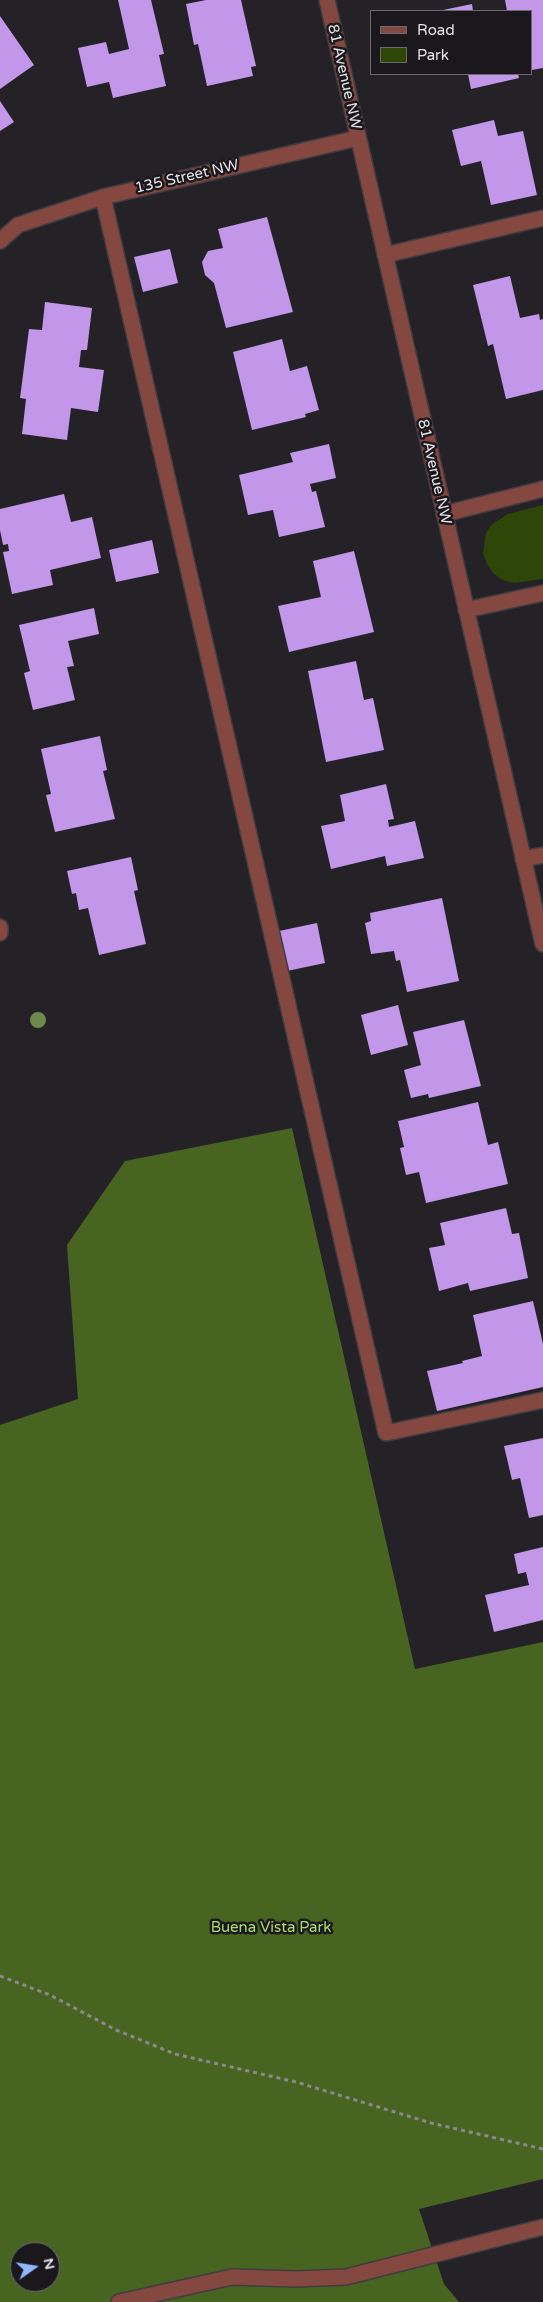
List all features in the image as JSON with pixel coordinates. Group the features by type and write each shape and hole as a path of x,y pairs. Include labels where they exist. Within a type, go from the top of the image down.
{"street":[{"name":"81 Avenue NW","path":"327,0 543,944"},
{"name":"135 Street NW","path":"0,241 18,225 103,196 358,138"},
{"path":"103,196 386,1433 543,1400"},
{"path":"385,255 543,218"},
{"path":"444,514 543,489"},
{"path":"466,610 543,592"},
{"path":"523,859 543,855"},
{"path":"0,927 0,934"},
{"path":"119,2302 232,2277 346,2278 543,2227"}],"path":[{"path":"0,1976 50,1995 116,2030 175,2054 296,2082 431,2123 543,2149"}],"green space":[{"path":"543,505 543,579 514,583 503,580 493,573 483,553 486,533 491,525 508,514"},
{"name":"Buena Vista Park","path":"292,1128 415,1669 543,1642 543,2179 419,2209 444,2284 459,2302 0,2302 0,1425 78,1399 67,1245 125,1161"}],"building":[{"path":"118,0 151,0 164,54 159,55 166,86 113,98 109,82 87,87 78,48 106,42 109,54 129,49"},
{"path":"206,0 241,0 256,66 251,67 253,76 207,86 198,44 194,45 186,4"},
{"path":"505,0 543,0 543,68 533,70 533,10 507,10"},
{"path":"472,4 473,10 443,10"},
{"path":"0,16 34,65 0,89"},
{"path":"468,75 518,75 519,78 471,89"},
{"path":"0,101 14,122 0,131"},
{"path":"494,120 498,136 523,131 537,195 491,205 481,161 461,166 452,130"},
{"path":"267,217 293,312 226,328 214,283 205,275 202,262 208,251 223,248 218,229"},
{"path":"170,249 178,283 143,292 134,257"},
{"path":"510,276 520,318 539,314 540,320 543,319 543,390 506,399 493,344 488,346 473,285"},
{"path":"45,302 92,308 87,350 81,350 79,367 104,370 98,412 71,408 67,440 22,434 26,399 20,398 29,329 42,330"},
{"path":"282,339 290,371 307,366 319,410 305,414 306,417 252,430 233,352"},
{"path":"329,444 336,478 310,484 312,492 316,491 325,527 279,537 273,510 248,515 239,475 293,462 290,453"},
{"path":"64,494 71,522 92,517 101,558 50,570 53,585 12,594 3,552 9,551 8,544 3,545 0,530 0,509"},
{"path":"152,540 159,573 116,582 109,550"},
{"path":"354,551 374,632 289,652 278,606 321,597 313,561"},
{"path":"94,608 99,634 68,641 74,666 67,667 75,700 33,710 24,673 30,671 19,625"},
{"path":"356,661 364,700 373,698 384,750 326,762 308,671"},
{"path":"100,736 107,770 103,771 115,819 55,832 46,795 51,794 41,749"},
{"path":"386,784 394,819 388,820 389,827 415,821 424,858 387,866 385,856 331,869 321,826 345,821 340,795"},
{"path":"131,857 138,890 134,891 146,944 99,955 88,908 79,910 76,893 72,894 67,871"},
{"path":"442,898 459,981 407,992 400,960 396,961 394,951 371,954 365,923 371,921 370,913"},
{"path":"317,923 325,963 287,971 279,931"},
{"path":"398,1005 408,1045 371,1055 361,1015"},
{"path":"464,1020 481,1086 429,1098 428,1094 411,1098 404,1070 421,1065 413,1032"},
{"path":"478,1102 488,1145 498,1142 508,1184 426,1203 419,1172 406,1175 400,1148 404,1147 398,1121"},
{"path":"506,1208 512,1234 519,1233 528,1278 470,1291 468,1283 439,1291 429,1248 445,1245 440,1223"},
{"path":"533,1301 543,1344 543,1387 437,1411 427,1371 463,1363 462,1361 482,1356 473,1315"},
{"path":"543,1438 543,1515 529,1518 520,1478 512,1480 504,1446"},
{"path":"543,1547 543,1620 494,1632 485,1595 529,1585 526,1572 518,1574 514,1554"}]}
